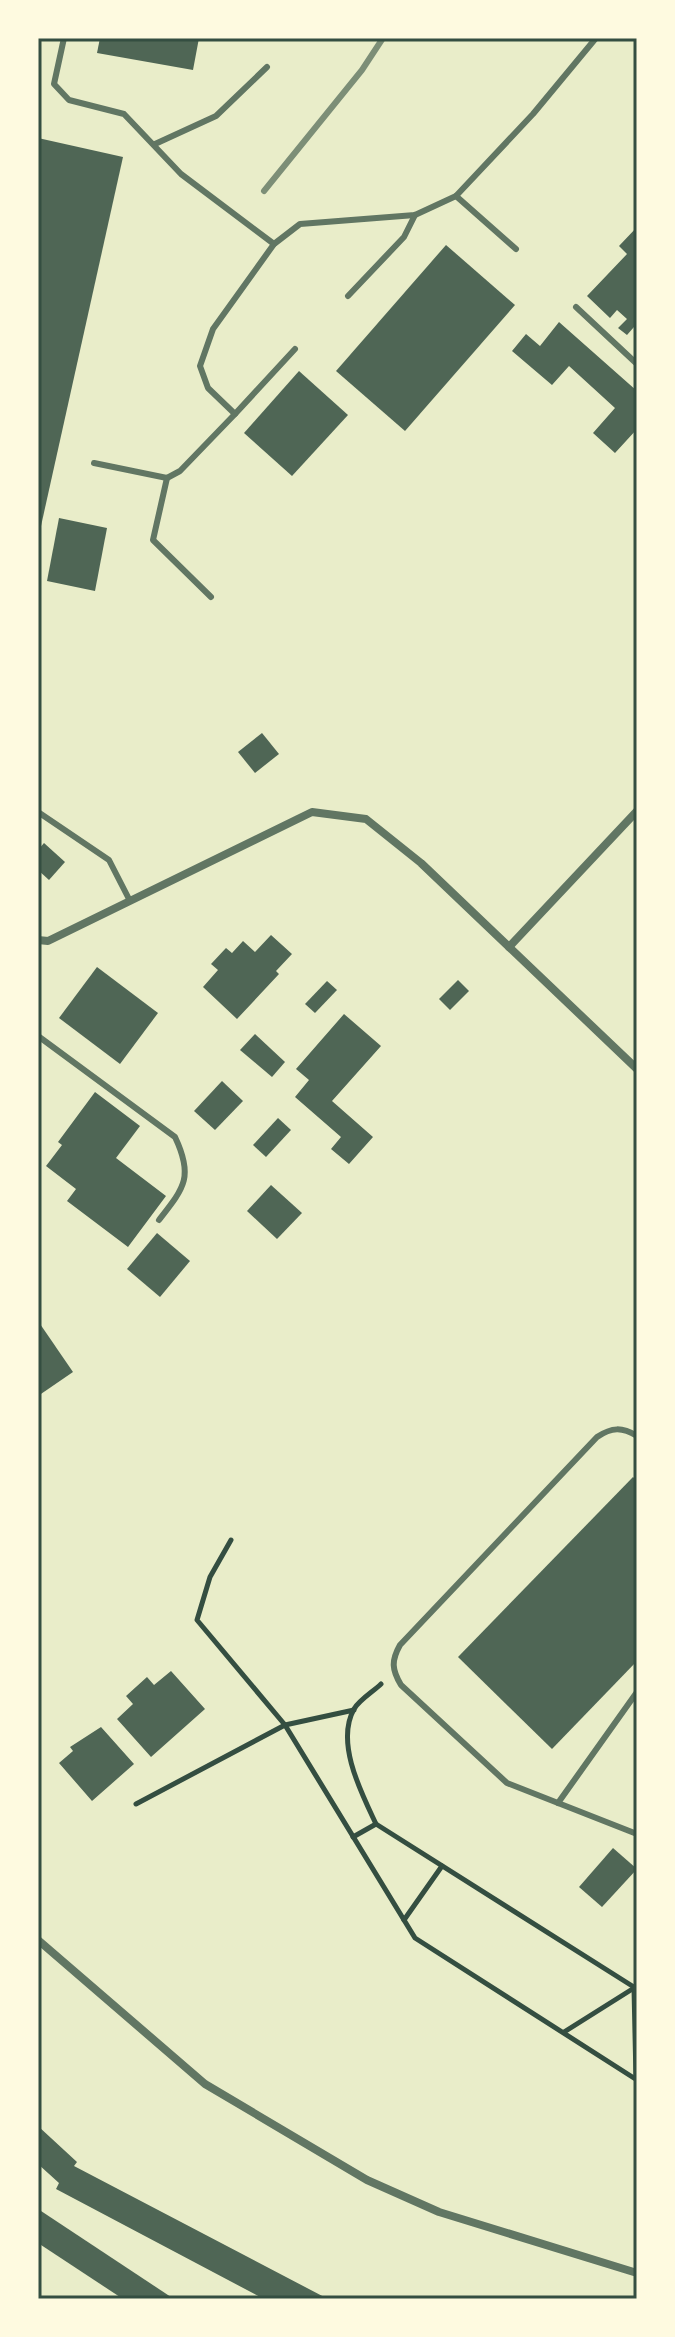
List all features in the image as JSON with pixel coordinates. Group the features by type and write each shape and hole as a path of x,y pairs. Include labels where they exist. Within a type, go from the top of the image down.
{"street":[{"path":"509,947 637,811"},
{"path":"38,940 48,941 312,812 366,819 421,863 637,1069"},
{"path":"38,1940 205,2084 367,2180 439,2212 637,2273"}],"lane":[{"path":"64,38 54,84 69,100 124,114 181,174 274,244"},
{"path":"235,414 208,388 200,366 213,329 274,244 300,224 415,215 456,196 533,114 596,38"},
{"path":"155,144 216,116 267,67"},
{"path":"456,196 516,249"},
{"path":"348,296 404,237 415,215"},
{"path":"576,307 637,364"},
{"path":"94,463 167,478 180,471 295,349"},
{"path":"167,478 153,540 211,597"},
{"path":"38,812 109,860 130,901"},
{"path":"38,1036 175,1137 185,1157 185,1181 159,1220"},
{"path":"637,1436 622,1428 608,1430 597,1437 400,1645 393,1658 393,1673 401,1685 507,1783 637,1834"},
{"path":"558,1803 637,1692"}],"path":[{"path":"231,1540 217,1559 197,1620 285,1725 415,1938 637,2080"},
{"path":"136,1804 285,1725 354,1710 393,1673"},
{"path":"354,1710 349,1753 361,1792 376,1824 636,1987"},
{"path":"353,1837 376,1824"},
{"path":"404,1920 442,1866"},
{"path":"564,2032 636,1987"},
{"path":"636,1987 637,2080"}],"building":[{"path":"100,38 199,38 193,70 97,53"},
{"path":"38,138 123,157 39,535 38,534"},
{"path":"637,227 637,330 634,327 627,335 618,328 627,319 617,310 610,318 587,296 627,254 619,246"},
{"path":"446,245 515,305 405,431 336,371"},
{"path":"559,322 637,391 637,429 615,453 593,433 615,408 569,366 552,385 512,351 526,334 540,346"},
{"path":"299,371 348,415 292,476 244,433"},
{"path":"59,518 107,528 95,591 47,581"},
{"path":"262,733 279,754 255,773 238,752"},
{"path":"44,843 65,862 49,880 38,870 38,850"},
{"path":"271,935 292,954 276,971 279,974 237,1019 203,987 218,970 211,964 226,948 232,953 243,941 255,952"},
{"path":"97,967 158,1013 120,1064 59,1018"},
{"path":"458,980 469,991 450,1010 439,999"},
{"path":"327,981 337,990 315,1013 305,1004"},
{"path":"344,1014 381,1046 332,1101 373,1137 349,1164 331,1149 341,1137 295,1097 309,1080 296,1069"},
{"path":"255,1034 285,1062 272,1077 240,1050"},
{"path":"222,1081 243,1101 215,1130 194,1111"},
{"path":"95,1092 140,1126 116,1158 166,1196 128,1247 67,1201 76,1189 46,1166 62,1145 58,1142"},
{"path":"278,1118 291,1130 266,1157 253,1145"},
{"path":"271,1185 302,1213 277,1239 247,1211"},
{"path":"157,1233 190,1261 160,1297 127,1269"},
{"path":"38,1321 73,1372 38,1396"},
{"path":"633,1477 637,1481 637,1661 552,1749 458,1657"},
{"path":"171,1671 205,1709 151,1757 117,1719 133,1704 126,1696 147,1677 154,1685"},
{"path":"101,1727 134,1764 92,1801 59,1763 73,1751 70,1747"},
{"path":"613,1848 637,1869 602,1907 579,1887"},
{"path":"38,2126 77,2162 74,2166 328,2299 264,2299 56,2189 59,2183 38,2164"},
{"path":"38,2209 174,2299 123,2299 38,2243"}],"railway":[{"path":"264,191 362,70 383,38"}]}
